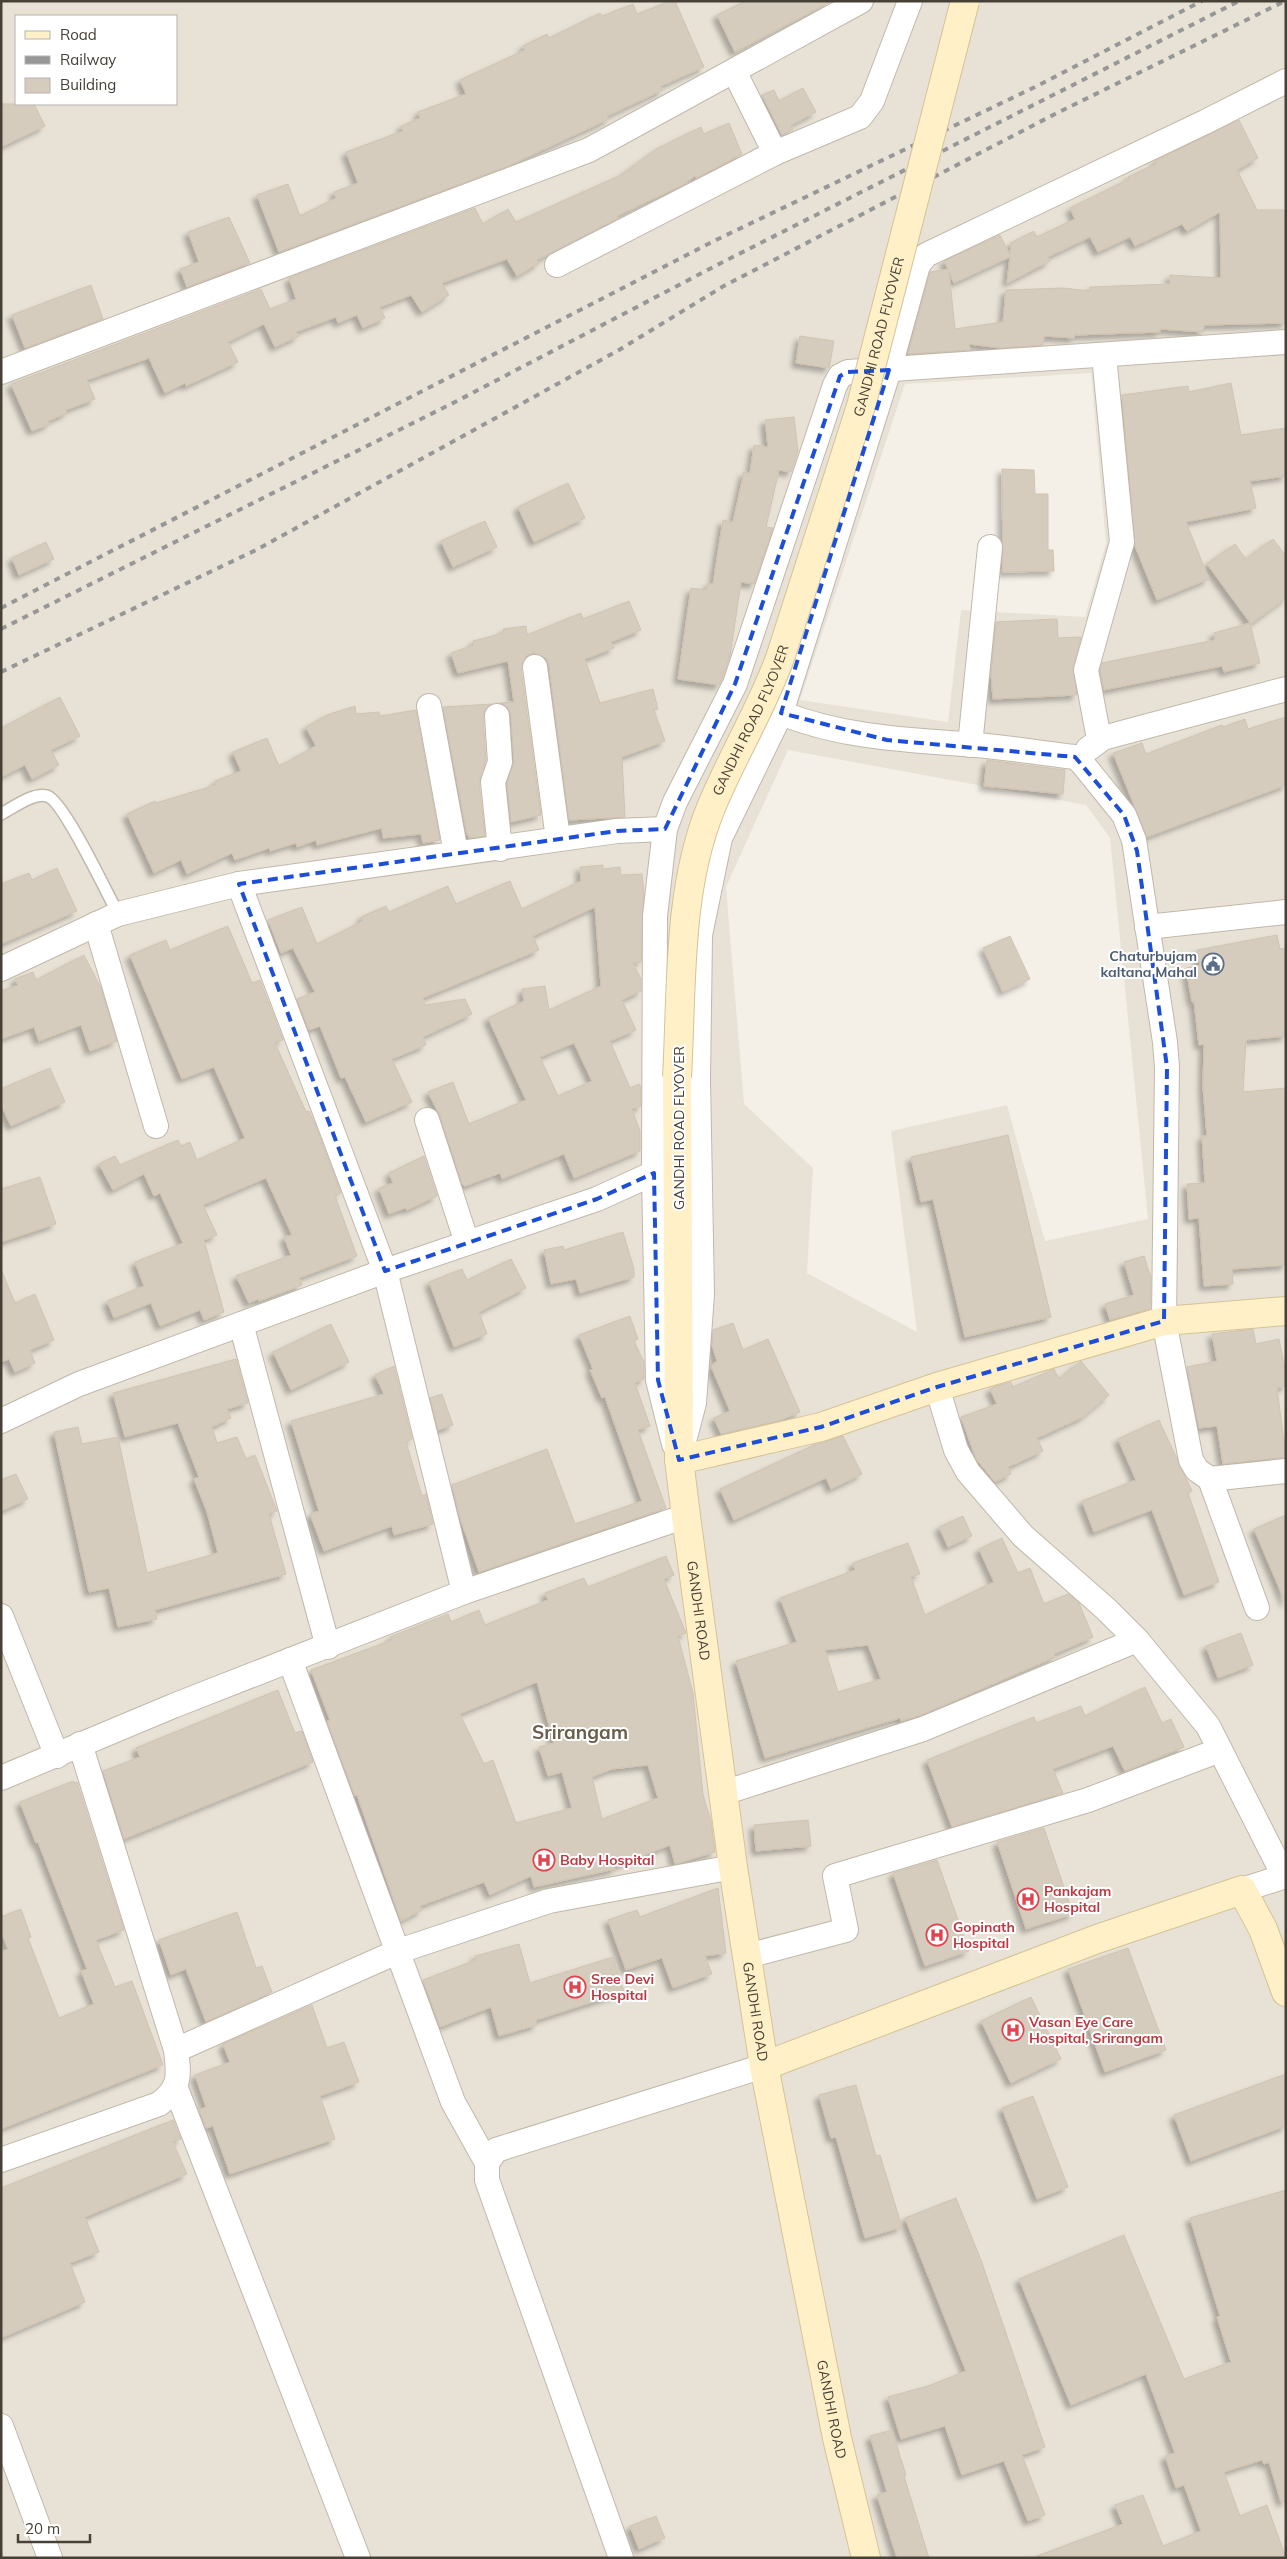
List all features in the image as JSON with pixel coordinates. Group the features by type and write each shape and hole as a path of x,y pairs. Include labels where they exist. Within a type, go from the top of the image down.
{"main road":[{"name":"GANDHI ROAD FLYOVER","path":"679,1460 677,1077 686,913 696,857 710,811 776,667 861,406 965,1"},
{"path":"679,1460 821,1427 928,1390 1164,1321 1286,1311"},
{"name":"GANDHI ROAD","path":"679,1460 733,1867 764,2066 837,2438 866,2558"},
{"path":"764,2066 1097,1939 1242,1890 1263,1928 1286,1992"}],"street":[{"path":"1,372 574,157 861,1"},
{"path":"556,265 775,153 860,117 872,100 910,1"},
{"path":"734,71 775,153"},
{"path":"679,1460 694,1403 702,1294 698,1080 700,935 720,838 781,713 889,370 916,271 921,260 926,255 1206,122 1286,81"},
{"path":"679,1460 663,1407 658,1380 654,1172 655,916 665,829 675,802 735,684 835,385 840,376 848,372 1286,342"},
{"path":"1099,739 1086,670 1122,542 1104,355"},
{"path":"970,745 990,547"},
{"path":"535,667 558,839"},
{"path":"1078,759 1099,739 1286,689"},
{"path":"429,706 456,853"},
{"path":"781,713 799,720 887,740 970,745 1078,759 1124,815 1132,832 1137,851 1167,1067 1164,1321 1190,1460 1203,1476 1210,1479 1286,1471"},
{"path":"497,716 500,762 493,782 500,849"},
{"path":"1,969 118,914 239,884 456,853 500,849 617,831 665,829"},
{"path":"239,884 385,1271 464,1592"},
{"path":"1148,927 1286,912"},
{"path":"96,924 156,1126"},
{"path":"427,1120 467,1243"},
{"path":"1,1421 79,1384 385,1271 597,1199 654,1172"},
{"path":"241,1324 328,1647"},
{"path":"928,1390 968,1472 1023,1536 1106,1609 1137,1640 1208,1726 1285,1876 1242,1890"},
{"path":"1210,1479 1257,1608"},
{"path":"1,1778 57,1756 80,1744 464,1592 686,1516"},
{"path":"1,1616 57,1756"},
{"path":"723,1793 923,1729 1137,1640"},
{"path":"290,1660 399,1951 453,2102 487,2162 487,2180 621,2558"},
{"path":"1,2160 158,2104 175,2086 179,2076 176,2050 80,1744"},
{"path":"747,1956 846,1930 835,1876 1088,1800 1220,1750"},
{"path":"176,2050 399,1951 549,1902 733,1867"},
{"path":"487,2162 496,2150 764,2066"},
{"path":"175,2086 358,2558"},
{"path":"1,2426 50,2558"}],"lane":[{"path":"1,814 36,796 47,796 56,802 82,845 118,914"}],"highlighted area":[{"path":"889,370 781,713 887,740 1075,757 1124,815 1137,851 1167,1067 1164,1321 937,1387 821,1427 679,1460 658,1380 654,1173 597,1199 385,1271 239,884 617,831 665,829 735,684 840,376 848,372"}],"shaded area":[{"path":"1,1 1286,1 1286,2558 1,2558","holes":["1091,373 1106,543 1085,617 961,610 948,722 800,700 905,384","788,750 1086,805 1110,838 1148,1219 1045,1241 1007,1105 891,1131 917,1332 807,1273 813,1168 744,1104 726,887"]}],"building":[{"path":"670,1 675,1 704,67 661,86 663,90 607,116 609,119 508,166 279,252 257,195 288,184 300,216 336,198 334,192 358,183 346,152 403,131 401,126 420,118 418,112 466,94 460,80 525,50 523,46 547,34 549,38 600,13 602,16 633,4 637,14"},
{"path":"746,1 832,1 735,52 717,15"},
{"path":"803,88 816,112 791,125 793,130 782,135 762,95 774,90 779,101"},
{"path":"1,104 34,105 45,126 1,147"},
{"path":"1239,120 1258,158 1237,170 1257,210 1286,210 1286,323 1204,325 1203,332 1160,329 1160,332 1075,335 1074,338 1044,336 1043,345 1001,348 969,344 970,350 908,354 930,272 948,269 944,261 1000,235 1010,255 1011,243 1034,231 1037,237 1075,219 1070,208 1129,179 1128,177 1156,164 1155,161","holes":["1220,212 1221,278 1170,275 1170,284 1090,287 1090,291 1063,288 1006,290 1003,322 955,329 949,272 954,283 1010,257 1007,283 1050,261 1048,257 1090,237 1098,252 1130,237 1135,246 1182,224 1187,231"]},
{"path":"729,123 742,154 617,216 618,218 537,260 539,263 517,276 507,259 442,283 449,295 422,312 411,295 380,307 385,318 363,328 357,315 338,323 336,317 296,332 299,336 275,347 264,324 228,342 238,362 186,386 185,383 165,393 149,358 87,380 95,399 66,410 67,413 48,421 50,424 32,431 11,384 261,289 270,309 296,299 289,278 475,208 483,224 508,209 516,222 621,175 658,148 701,127 704,134"},
{"path":"229,217 250,263 187,287 180,269 199,262 188,232"},
{"path":"91,285 103,319 25,348 12,315"},
{"path":"800,336 834,341 829,368 796,363"},
{"path":"1231,383 1241,435 1286,428 1286,476 1250,481 1256,508 1186,522 1209,579 1157,600 1135,546 1122,395 1188,386 1189,392"},
{"path":"794,417 798,451 791,472 779,470 766,527 773,528 754,584 741,582 730,656 722,679 719,685 678,679 691,588 707,590 708,583 713,584 723,520 733,522 744,472 750,473 754,445 768,447 765,420"},
{"path":"1002,469 1034,470 1035,494 1048,494 1048,550 1053,550 1054,571 1003,572"},
{"path":"568,483 585,518 534,542 518,507"},
{"path":"485,521 497,547 453,567 441,541"},
{"path":"1273,539 1286,556 1286,598 1251,624 1207,564 1235,544 1246,559"},
{"path":"46,542 54,559 19,575 12,558"},
{"path":"629,601 641,630 611,642 614,648 585,659 600,703 653,689 658,709 654,710 665,741 622,757 625,817 569,820 549,665 546,658 534,653 526,656 521,669 541,815 511,822 507,784 514,761 511,715 508,708 500,703 514,702 508,661 458,673 451,653 474,645 473,641 504,633 503,629 526,626 527,635 581,613 583,619"},
{"path":"1057,619 1058,638 1081,637 1073,667 1077,695 993,699 991,673 996,622"},
{"path":"1250,623 1260,663 1224,672 1222,666 1104,690 1100,671 1102,663 1215,640 1214,633"},
{"path":"60,697 80,736 51,750 59,765 32,779 25,765 1,777 1,728"},
{"path":"492,704 485,710 483,716 486,760 479,783 485,836 469,838 443,707"},
{"path":"355,706 356,714 379,712 380,716 416,710 440,840 423,843 421,834 383,838 382,828 317,845 316,840 297,847 296,843 270,851 269,848 235,860 232,853 187,874 181,860 154,873 127,814 155,801 156,803 216,785 215,781 241,771 233,752 267,738 279,766 316,746 306,727 327,715"},
{"path":"1286,717 1286,785 1147,837 1113,753 1142,743 1146,754 1222,725 1223,727 1245,719 1248,729"},
{"path":"987,760 1065,770 1063,794 984,786"},
{"path":"603,865 603,869 620,867 621,875 642,874 644,894 641,962 633,963 641,979 641,991 622,1000 636,1030 610,1041 630,1088 639,1084 641,1087 641,1106 632,1109 640,1131 640,1151 574,1178 564,1154 502,1179 500,1173 465,1186 462,1184 440,1116 428,1092 453,1082 469,1124 526,1100 488,1018 524,1001 522,989 545,986 549,1010 601,986 595,907 533,936 539,950 423,998 425,1005 465,999 472,1014 423,1037 426,1045 392,1059 412,1102 366,1122 345,1077 341,1078 320,1026 309,1030 297,999 315,992 293,948 281,953 268,920 302,907 317,944 363,921 361,917 386,906 389,912 448,886 456,904 510,881 522,909 581,881 580,867","holes":["574,1043 592,1081 558,1096 540,1057"]},
{"path":"57,868 77,911 1,944 1,884 29,873 32,880"},
{"path":"228,926 252,983 260,980 283,1040 275,1043 306,1112 309,1111 315,1124 341,1193 335,1196 357,1256 299,1278 302,1285 249,1303 236,1276 291,1255 284,1237 292,1235 266,1178 203,1205 217,1235 204,1240 224,1312 204,1320 200,1310 160,1326 151,1303 114,1318 107,1301 144,1286 135,1262 183,1243 160,1193 154,1196 144,1174 113,1190 99,1164 115,1156 120,1165 178,1140 181,1146 190,1142 197,1160 245,1138 214,1067 182,1079 130,955 166,940 170,950"},
{"path":"1277,935 1280,949 1286,948 1286,1036 1246,1040 1243,1092 1286,1088 1286,1265 1232,1269 1233,1284 1204,1286 1199,1218 1189,1219 1187,1184 1205,1183 1202,1136 1207,1136 1203,1087 1204,1044 1199,1045 1194,1001 1192,1002 1186,968 1200,966 1197,950"},
{"path":"1010,936 1030,979 1003,992 983,948"},
{"path":"84,955 101,988 117,1041 90,1051 81,1025 39,1041 34,1027 1,1039 1,991 18,985 15,979 33,972 36,980"},
{"path":"50,1068 65,1102 11,1126 1,1105 1,1089"},
{"path":"1008,1135 1051,1317 965,1337 933,1199 921,1202 911,1157"},
{"path":"424,1156 437,1196 407,1210 405,1208 389,1214 379,1188 393,1183 389,1173"},
{"path":"40,1177 56,1224 1,1242 1,1189"},
{"path":"623,1232 634,1269 634,1277 580,1293 576,1279 551,1284 544,1250 563,1246 564,1250"},
{"path":"1144,1256 1151,1278 1150,1309 1110,1320 1105,1304 1134,1295 1124,1262"},
{"path":"511,1259 526,1288 479,1312 487,1334 454,1347 429,1282 462,1269 467,1280"},
{"path":"1,1269 15,1303 35,1294 54,1340 30,1350 35,1363 15,1372 9,1359 1,1362"},
{"path":"630,1316 638,1339 634,1341 644,1362 644,1379 635,1383 650,1426 638,1430 666,1508 479,1572 460,1518 452,1485 547,1449 575,1524 642,1501 605,1397 602,1398 590,1370 593,1369 579,1335"},
{"path":"733,1323 743,1350 768,1339 800,1412 778,1421 721,1434 714,1418 730,1411 711,1366 717,1361 712,1345 713,1330"},
{"path":"331,1324 349,1362 291,1390 273,1352"},
{"path":"1253,1329 1256,1344 1279,1339 1286,1374 1286,1386 1277,1388 1286,1457 1223,1464 1217,1426 1199,1428 1187,1367 1217,1361 1212,1334"},
{"path":"236,1359 248,1403 227,1409 231,1418 212,1427 217,1443 237,1437 246,1459 255,1455 277,1511 269,1514 286,1574 155,1610 157,1619 118,1627 109,1588 89,1592 54,1432 78,1427 82,1444 118,1437 147,1573 218,1553 207,1512 194,1479 199,1477 178,1423 125,1437 113,1393"},
{"path":"1081,1361 1109,1395 1083,1417 1037,1438 1043,1451 1008,1467 1011,1474 995,1482 976,1459 961,1417 997,1404 990,1389 996,1386 1011,1382 1013,1387 1054,1369 1059,1379"},
{"path":"394,1366 412,1439 406,1442 422,1496 426,1494 433,1524 394,1535 392,1526 324,1551 310,1514 319,1511 291,1421 384,1394 375,1375"},
{"path":"442,1394 453,1425 438,1430 430,1398"},
{"path":"1159,1420 1192,1491 1188,1493 1219,1582 1184,1595 1152,1510 1094,1532 1082,1501 1136,1480 1118,1439"},
{"path":"843,1436 862,1474 831,1489 826,1478 734,1520 720,1489 816,1444"},
{"path":"16,1474 28,1499 1,1511 1,1480"},
{"path":"1286,1515 1286,1604 1254,1529"},
{"path":"963,1516 972,1536 948,1547 939,1527"},
{"path":"1002,1538 1018,1573 1030,1568 1044,1604 1068,1594 1079,1603 1093,1637 1054,1654 1055,1657 921,1715 901,1721 900,1718 765,1758 736,1661 797,1642 780,1598 855,1570 853,1563 908,1543 920,1574 911,1577 925,1615 994,1582 979,1549","holes":["868,1645 881,1679 838,1692 825,1650"]},
{"path":"666,1556 674,1575 664,1579 686,1633 678,1636 693,1693 703,1795 711,1821 715,1852 675,1864 670,1845 614,1867 615,1869 534,1887 531,1876 490,1895 484,1882 420,1906 422,1910 401,1921 357,1795 355,1796 327,1721 330,1720 311,1670 392,1640 390,1637 448,1614 451,1622 479,1610 485,1625 548,1600 545,1593 584,1578 588,1587","holes":["537,1682 554,1743 539,1747 548,1776 562,1772 572,1808 516,1823 493,1760 484,1764 460,1714","648,1765 658,1798 602,1819 592,1777 612,1769"]},
{"path":"1241,1633 1253,1665 1218,1678 1206,1646"},
{"path":"1145,1687 1162,1723 1171,1719 1184,1747 1125,1771 1113,1746 1053,1769 1063,1793 952,1827 927,1760 1034,1717 1036,1723 1081,1706 1085,1716"},
{"path":"278,1690 295,1733 302,1731 313,1762 124,1839 103,1771 140,1757 136,1748"},
{"path":"73,1781 74,1783 77,1782 124,1930 96,1940 115,1987 132,1981 163,2065 1,2129 1,1952 8,1949 1,1932 1,1917 21,1909 31,1937 28,1938 59,2018 94,2004 81,1971 87,1969 38,1842 36,1843 20,1802"},
{"path":"808,1820 811,1846 756,1851 754,1825"},
{"path":"1044,1828 1073,1914 1026,1929 997,1842"},
{"path":"937,1860 969,1951 925,1966 893,1873"},
{"path":"718,1888 726,1953 705,1956 712,1974 673,1988 662,1958 626,1970 608,1920 637,1910 640,1917"},
{"path":"237,1912 256,1968 262,1966 272,1992 206,2022 186,1969 171,1975 159,1940"},
{"path":"519,1944 530,1983 613,1957 624,1992 536,2020 537,2025 499,2036 491,2007 440,2027 423,1980 476,1960 475,1956"},
{"path":"1128,1948 1166,2050 1105,2072 1068,1969"},
{"path":"1031,1997 1061,2059 1011,2083 981,2021"},
{"path":"312,2005 327,2048 344,2042 359,2082 320,2096 335,2139 230,2174 213,2126 206,2128 199,2110 206,2107 195,2075 230,2062 223,2044"},
{"path":"1286,2074 1286,2126 1191,2161 1174,2115"},
{"path":"856,2085 876,2156 880,2155 902,2227 865,2238 836,2137 831,2138 819,2095"},
{"path":"1033,2096 1068,2187 1037,2199 1002,2108"},
{"path":"173,2120 181,2139 173,2142 187,2174 85,2217 99,2252 70,2263 85,2302 1,2338 1,2188"},
{"path":"1286,2190 1286,2501 1281,2502 1269,2462 1264,2464 1262,2460 1224,2472 1240,2516 1267,2505 1286,2558 1038,2558 1037,2556 1123,2524 1115,2505 1143,2495 1163,2546 1201,2531 1184,2485 1176,2488 1165,2456 1175,2453 1146,2374 1071,2405 1019,2279 1124,2235 1184,2379 1231,2362 1217,2317 1220,2316 1190,2218"},
{"path":"956,2198 981,2260 1045,2447 1022,2455 1045,2515 1028,2521 1004,2461 962,2475 945,2426 901,2439 888,2397 931,2385 966,2371 905,2218"},
{"path":"892,2430 929,2558 897,2558 877,2495 887,2492 870,2436"},
{"path":"656,2516 665,2538 639,2549 630,2526"}],"railway":[{"path":"1,608 716,240 1035,87 1202,1"},
{"path":"1,629 457,401 721,263 1239,1"},
{"path":"1,672 258,549 619,350 722,287 1055,114 1285,1"}],"place":[{"name":"Chaturbujam kaltana Mahal","path":"1213,964"},
{"name":"Baby Hospital","path":"544,1860"},
{"name":"Pankajam Hospital","path":"1028,1899"},
{"name":"Gopinath Hospital","path":"937,1935"},
{"name":"Sree Devi Hospital","path":"575,1987"},
{"name":"Vasan Eye Care Hospital, Srirangam","path":"1013,2030"}],"district":[{"name":"Srirangam","path":"580,1732"}]}
